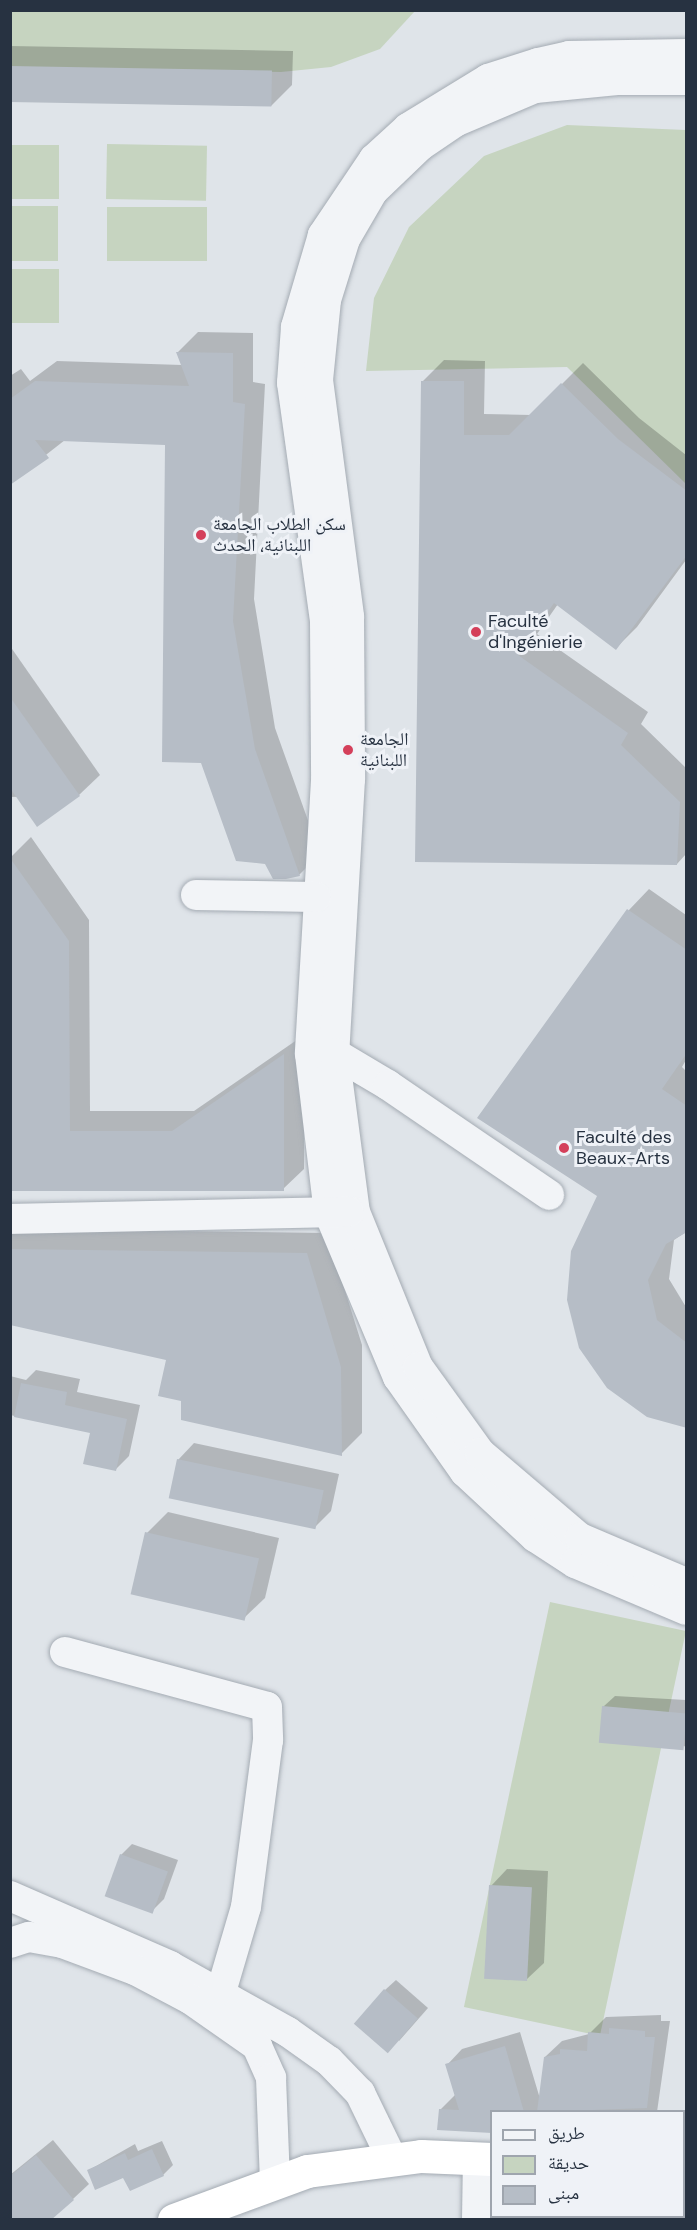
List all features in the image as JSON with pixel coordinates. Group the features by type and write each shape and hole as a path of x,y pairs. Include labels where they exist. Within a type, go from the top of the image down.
{"highway":[{"path":"174,2220 275,2180 392,2159 485,2159"}],"street":[{"path":"687,54 570,56 538,63 488,79 408,128 374,159 323,235 309,270 307,340 311,445 325,622 326,781 316,897 322,1053 342,1212 398,1377 465,1473 535,1537 575,1563 687,1610"},
{"path":"307,340 326,300 358,215 373,191 429,140 498,101 535,88 595,81 687,80"},
{"path":"311,445 349,617 350,779 322,1053"},
{"path":"196,895 316,897"},
{"path":"322,1053 549,1195"},
{"path":"10,1218 342,1212"},
{"path":"342,1212 418,1367 480,1453 580,1538 687,1583"},
{"path":"65,1652 267,1707 268,1740 246,1907 221,1992"},
{"path":"10,1896 221,1992 329,2061 360,2093 392,2159"},
{"path":"10,1943 28,1937 62,1943 135,1970 250,2040 267,2061 271,2078 275,2180"},
{"path":"477,2220 485,2159"}],"green space":[{"path":"10,11 415,11 380,49 331,67 281,72 11,67"},
{"path":"567,125 686,130 686,484 567,367 366,371 374,298 409,227 484,156"},
{"path":"107,144 207,146 206,201 106,199"},
{"path":"11,145 59,145 59,199 11,199"},
{"path":"11,206 58,206 58,261 11,261"},
{"path":"107,207 207,207 207,261 107,261"},
{"path":"11,269 59,269 59,323 11,323"},
{"path":"550,1602 686,1631 600,2036 464,2007"}],"building":[{"path":"10,66 272,71 271,107 10,102"},
{"name":"سكن الطلاب الجامعة اللبنانية، الحدث","path":"176,352 233,353 233,402 245,404 233,621 255,749 300,876 273,879 265,864 236,861 201,763 162,762 165,445 35,440 49,458 10,485 10,399 35,381 189,386"},
{"name":"Faculté d'Ingénierie","path":"421,381 464,381 464,435 509,435 561,383 618,439 687,491 687,555 616,650 554,603 518,655 628,733 621,745 680,802 677,865 415,862"},
{"path":"10,697 80,796 37,827 10,788"},
{"path":"10,858 69,941 70,1131 172,1131 284,1054 284,1191 10,1191"},
{"name":"Faculté des Beaux-Arts","path":"627,909 687,950 687,1053 662,1089 687,1106 687,1232 666,1244 648,1280 657,1320 687,1343 687,1428 647,1417 607,1388 579,1348 567,1300 571,1251 597,1196 477,1118"},
{"path":"10,1249 307,1253 341,1367 342,1456 181,1420 181,1401 158,1396 166,1360 10,1325"},
{"path":"21,1383 67,1392 65,1405 127,1419 116,1471 83,1464 90,1433 14,1417"},
{"path":"177,1459 324,1490 315,1529 169,1498"},
{"path":"145,1532 259,1558 245,1621 131,1594"},
{"path":"602,1706 686,1713 683,1750 599,1743"},
{"path":"120,1854 168,1871 153,1914 105,1896"},
{"path":"489,1885 532,1887 527,1981 484,1979"},
{"path":"384,1989 418,2019 388,2053 354,2024"},
{"path":"609,2028 645,2031 645,2037 655,2037 647,2108 537,2110 544,2057 560,2054 560,2049 587,2051 588,2032 609,2034"},
{"path":"505,2046 523,2110 490,2110 490,2133 437,2130 439,2109 459,2110 445,2064"},
{"path":"152,2149 164,2176 130,2191 123,2178 95,2190 87,2170 125,2153 128,2160"},
{"path":"36,2155 74,2200 51,2220 10,2220 10,2176"}],"place":[{"name":"سكن الطلاب الجامعة اللبنانية، الحدث","path":"201,535"},
{"name":"Faculté d'Ingénierie","path":"476,632"},
{"name":"الجامعة اللبنانية","path":"348,750"},
{"name":"Faculté des Beaux-Arts","path":"564,1148"}]}
